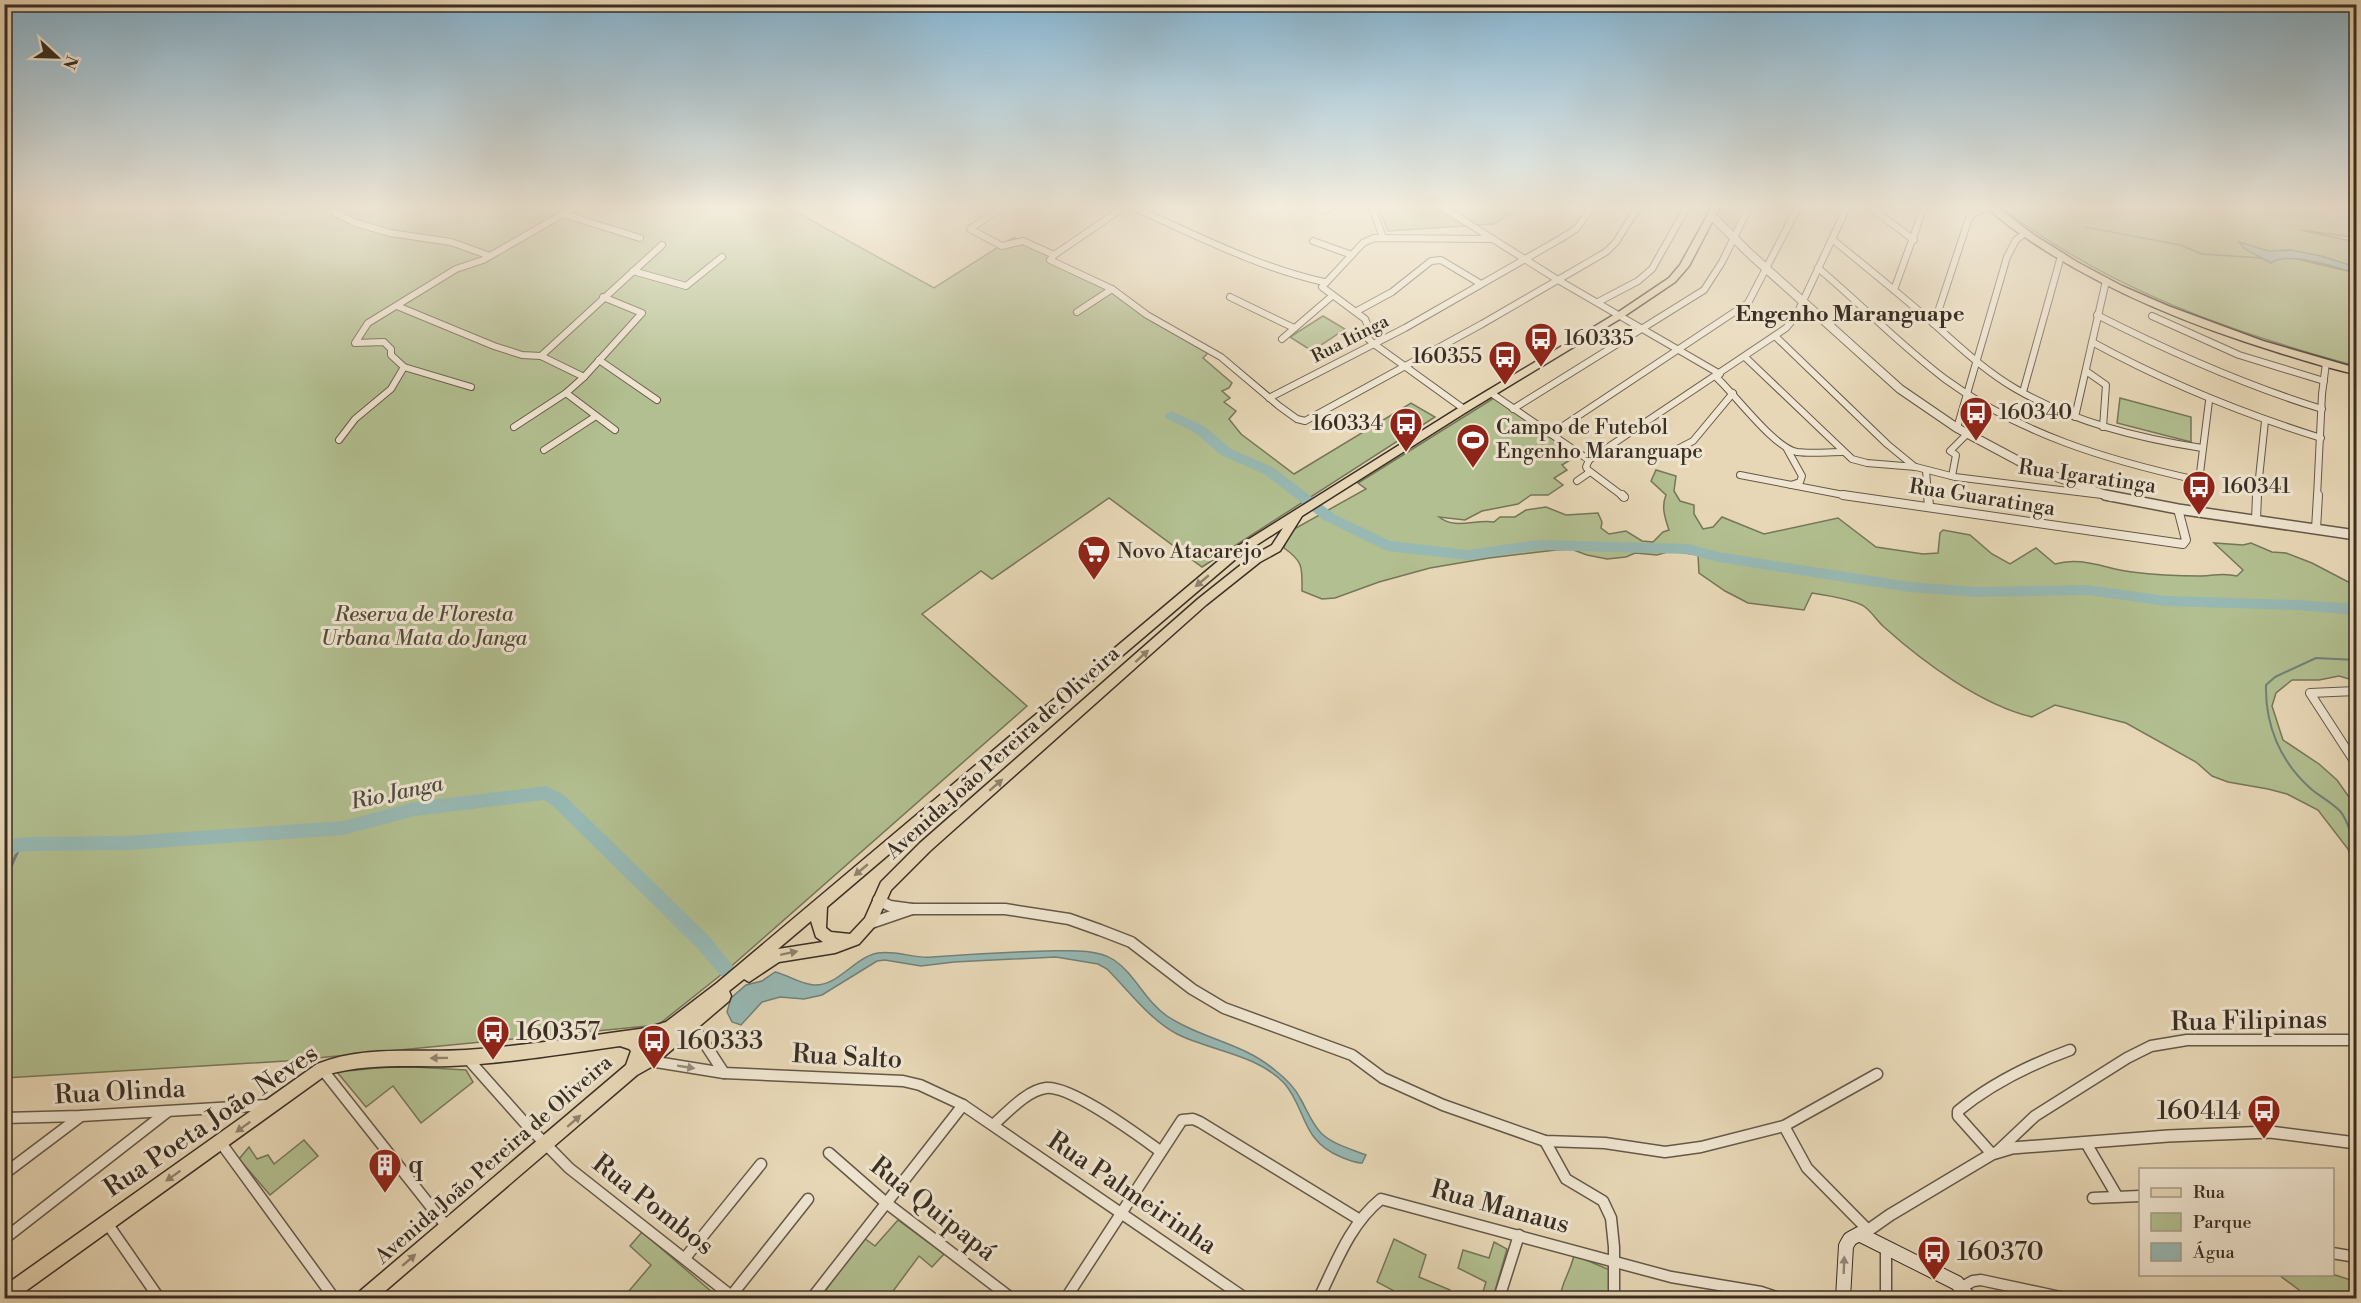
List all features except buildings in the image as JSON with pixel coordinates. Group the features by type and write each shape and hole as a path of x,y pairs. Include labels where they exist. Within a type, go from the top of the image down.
{"main road":[{"name":"Avenida João Pereira de Oliveira","path":"365,1299 632,1070 648,1060 746,967 1225,561 1258,537 1620,315 1678,274 1682,268"},
{"path":"2082,268 2106,281 2210,326 2356,371"},
{"name":"Avenida João Pereira de Oliveira","path":"686,1022 776,956 835,946 854,939 868,924 891,881 939,833 1054,735 1202,603 1247,566 1276,548 1300,511"},
{"path":"1258,537 1270,539 1276,548"},
{"path":"821,904 816,923 822,934 839,940 854,939"},
{"name":"Rua Poeta João Neves","path":"4,1297 322,1069 370,1058 467,1058 621,1038 657,1032 686,1022"},
{"path":"621,1038 634,1043 639,1050 632,1070"},
{"path":"1843,1299 1846,1246 1855,1234 1865,1232 1966,1293"}],"street":[{"path":"459,268 368,323 355,343 384,342 391,349 391,355 404,367 471,387"},
{"path":"541,356 637,268"},
{"path":"633,271 686,286 709,268"},
{"path":"1067,268 1112,289 1147,315 1221,357 1297,419 1309,420 1578,268"},
{"path":"1274,268 1303,278 1324,282"},
{"path":"1339,268 1322,287 1357,311 1368,322 1364,335 1464,409"},
{"path":"1357,311 1392,292 1421,268"},
{"path":"1454,268 1481,284"},
{"name":"Rua Itinga","path":"1269,398 1374,344 1510,268"},
{"path":"1539,268 1679,350 1718,376 1745,411 1786,447 1795,452 1843,452"},
{"path":"1598,302 1638,281 1652,268"},
{"path":"1513,409 1704,290 1718,268"},
{"path":"1551,434 1748,303 1767,268"},
{"path":"1768,268 1900,389 1957,428 2030,467 2107,496"},
{"path":"1624,497 1590,472 1586,467 1589,460 1776,337 1796,316 1818,268 1935,370 1966,392 2018,423 2075,449 2139,469 2197,480"},
{"path":"1866,268 1975,361 1994,376 2023,392 2075,417 2103,427 2202,448"},
{"path":"1893,290 1902,268"},
{"path":"1934,324 1952,268"},
{"path":"1957,428 2004,268"},
{"path":"2023,392 2058,268"},
{"path":"2075,417 2106,281"},
{"path":"1077,312 1112,289"},
{"path":"1282,339 1332,296"},
{"path":"514,427 566,393 584,377 642,313 603,297"},
{"path":"1230,297 1294,328"},
{"path":"397,306 494,346 522,355 541,356 584,377"},
{"path":"2097,315 2193,363 2269,393 2322,409"},
{"path":"2152,316 2231,352 2324,381"},
{"path":"1776,337 1887,444 1916,467"},
{"path":"2092,342 2150,374 2209,401 2321,438"},
{"path":"1745,357 1843,452"},
{"path":"599,360 657,400"},
{"path":"2316,529 2326,363"},
{"path":"339,440 344,429 391,390 404,367"},
{"path":"2086,371 2106,386 2103,427"},
{"path":"566,393 615,430"},
{"path":"1491,393 1589,460"},
{"path":"1668,454 1693,441 1733,393"},
{"path":"2195,511 2197,480 2209,401"},
{"path":"544,450 596,416"},
{"path":"2256,520 2259,463 2265,421"},
{"path":"1952,476 1956,455 1950,451 1967,434"},
{"path":"1786,447 1802,476 1800,482 1789,485"},
{"name":"Rua Igaratinga","path":"1843,452 1849,457 1867,463 1916,467 1952,476 2107,496 2178,509 2356,535"},
{"path":"1926,470 1929,506"},
{"path":"1577,481 1590,472"},
{"name":"Rua Guaratinga","path":"1740,475 1821,492 2183,544 2186,540 2178,509"},
{"path":"2355,761 2310,693 2356,691"},
{"path":"879,900 890,906 912,909 1005,909 1070,919 1131,942 1192,989 1224,1008 1352,1055 1383,1078 1443,1105 1545,1142 1605,1143 1665,1152 1701,1147 1784,1126 1877,1074"},
{"path":"868,924 912,909"},
{"path":"686,1022 724,1073"},
{"name":"Rua Filipinas","path":"1995,1153 2035,1116 2127,1058 2151,1046 2187,1040 2356,1040"},
{"path":"1995,1153 1958,1116 1958,1111 1982,1090 2000,1079 2070,1050"},
{"name":"Rua Pombos","path":"467,1058 546,1145 584,1182 733,1297"},
{"name":"Rua Salto","path":"648,1060 724,1073 903,1081 920,1084 963,1105 993,1125"},
{"path":"322,1069 447,1227"},
{"path":"993,1125 1032,1094 1047,1087 1057,1088 1074,1096 1160,1151"},
{"name":"Rua Olinda","path":"4,1118 81,1116 274,1104"},
{"path":"812,1299 885,1202 963,1105"},
{"path":"4,1239 168,1111"},
{"path":"4,1174 81,1116"},
{"path":"1065,1299 1160,1151 1182,1120 1187,1119 1200,1122 1360,1220 1319,1299"},
{"name":"Rua Palmeirinha","path":"993,1125 1245,1299"},
{"path":"1784,1126 1807,1168 1865,1232 1995,1153 2012,1148 2168,1136 2270,1132 2356,1143"},
{"path":"1545,1142 1566,1179 1603,1201 1611,1218 1615,1262 1614,1299"},
{"path":"221,1143 334,1299"},
{"path":"2086,1143 2117,1196"},
{"name":"Rua Quipapá","path":"829,1154 885,1202 1011,1299"},
{"path":"685,1258 761,1164"},
{"path":"2093,1198 2139,1196"},
{"path":"733,1297 808,1199"},
{"name":"Rua Manaus","path":"1360,1220 1375,1203 1381,1199 1389,1200 1671,1277 1731,1286 1779,1299"},
{"path":"107,1223 159,1299"},
{"path":"1499,1299 1518,1235"},
{"path":"1886,1246 1886,1299"},
{"path":"2334,1253 2356,1257"},
{"path":"1966,1293 1973,1281 1981,1280 2031,1288 2065,1299"}],"green space":[{"name":"Reserva de Floresta Urbana Mata do Janga","path":"4,268 897,268 934,288 966,268 1069,268 1208,353 1203,358 1232,383 1229,388 1222,391 1230,398 1224,402 1236,411 1229,419 1241,434 1294,474 1411,403 1435,417 1202,567 1109,498 992,579 981,571 922,614 1027,706 727,970 658,1025 286,1061 5,1078"},
{"path":"2096,268 2334,268 2356,273 2356,366 2216,322 2126,284"},
{"path":"1323,316 1345,329 1312,351 1290,337"},
{"path":"1494,398 1578,455 1562,465 1567,470 1554,478 1563,485 1548,495 1531,495 1518,504 1482,511 1465,520 1439,517 1445,521 1459,524 1494,522 1500,517 1515,517 1526,510 1546,507 1566,515 1598,513 1602,522 1601,528 1609,534 1626,531 1642,541 1653,542 1663,532 1669,530 1664,508 1666,495 1651,481 1656,470 1676,476 1674,491 1680,501 1694,505 1694,514 1703,529 1713,527 1722,517 1764,534 1838,518 1876,547 1923,554 1938,553 1940,533 1943,530 1970,535 1992,554 2010,564 2036,548 2055,564 2075,561 2132,572 2184,576 2222,574 2237,576 2243,570 2214,543 2243,545 2251,543 2272,552 2286,553 2312,563 2356,586 2356,681 2339,676 2319,680 2292,680 2276,693 2272,706 2283,740 2319,764 2337,780 2356,807 2356,870 2348,849 2318,810 2287,794 2228,782 2212,776 2196,762 2126,723 2055,705 2032,717 1993,703 1935,668 1881,625 1861,604 1812,593 1804,610 1748,603 1699,573 1698,555 1671,551 1657,555 1635,553 1626,557 1607,559 1571,549 1556,550 1430,568 1379,582 1335,598 1322,599 1302,591 1300,566 1295,557 1284,548 1287,533 1366,489 1358,483"},
{"path":"2120,398 2191,417 2191,442 2117,423"},
{"path":"397,1066 466,1070 473,1082 421,1123 393,1086 366,1107 337,1072"},
{"path":"304,1140 318,1156 270,1195 239,1159 249,1147 257,1159 268,1155 274,1164"},
{"path":"898,1220 944,1254 932,1267 919,1256 888,1298 820,1298 864,1238 875,1246"},
{"path":"642,1232 719,1298 623,1298 651,1265 630,1246"},
{"path":"1394,1239 1426,1255 1419,1277 1450,1290 1448,1298 1396,1298 1398,1293 1377,1282"},
{"path":"1494,1242 1507,1249 1493,1298 1481,1298 1486,1282 1458,1268 1463,1250 1489,1258"},
{"path":"1574,1255 1610,1270 1609,1298 1560,1298"},
{"path":"2334,1275 2354,1281 2356,1298 2303,1298 2299,1290 2280,1276"}],"water":[{"path":"2338,268 2356,268 2356,273"},
{"path":"1046,951 1090,952 1114,960 1128,973 1152,1003 1167,1016 1180,1024 1249,1053 1263,1061 1290,1083 1321,1133 1336,1143 1366,1155 1362,1163 1341,1157 1318,1142 1291,1093 1273,1073 1247,1059 1190,1040 1167,1028 1148,1013 1107,969 1098,964 1056,957 921,966 885,960 877,961 822,995 804,999 780,997 762,1002 741,1025 732,1022 727,1012 731,998 746,985 762,981 775,972 814,985 831,981 861,960 878,953 925,957"}],"waterway":[{"path":"1171,415 1199,429 1226,452 1269,471 1329,517 1387,546 1468,555 1539,545 1688,549 1718,557 1910,587 1976,592 2088,590 2166,601 2296,605 2356,610"},
{"path":"2356,660 2316,658 2275,677 2266,685 2268,714 2276,741 2283,754 2299,777 2340,811 2348,824 2356,849"},
{"name":"Rio Janga","path":"4,847 27,844 128,843 343,828 415,809 546,793 558,800 704,943 727,970"},
{"path":"16,856 22,844"},
{"path":"4,883 16,855"},
{"path":"4,897 4,902"}],"place":[{"name":"160335","path":"1541,368"},
{"name":"160355","path":"1505,386"},
{"name":"160340","path":"1976,442"},
{"name":"160334","path":"1406,453"},
{"name":"Campo de Futebol Engenho Maranguape","path":"1473,469"},
{"name":"160341","path":"2199,516"},
{"name":"Novo Atacarejo","path":"1094,581"},
{"name":"160357","path":"493,1061"},
{"name":"160333","path":"654,1070"},
{"name":"160414","path":"2264,1140"},
{"name":"q","path":"385,1194"},
{"name":"160370","path":"1934,1281"}],"district":[{"name":"Engenho Maranguape","path":"1850,314"}]}
